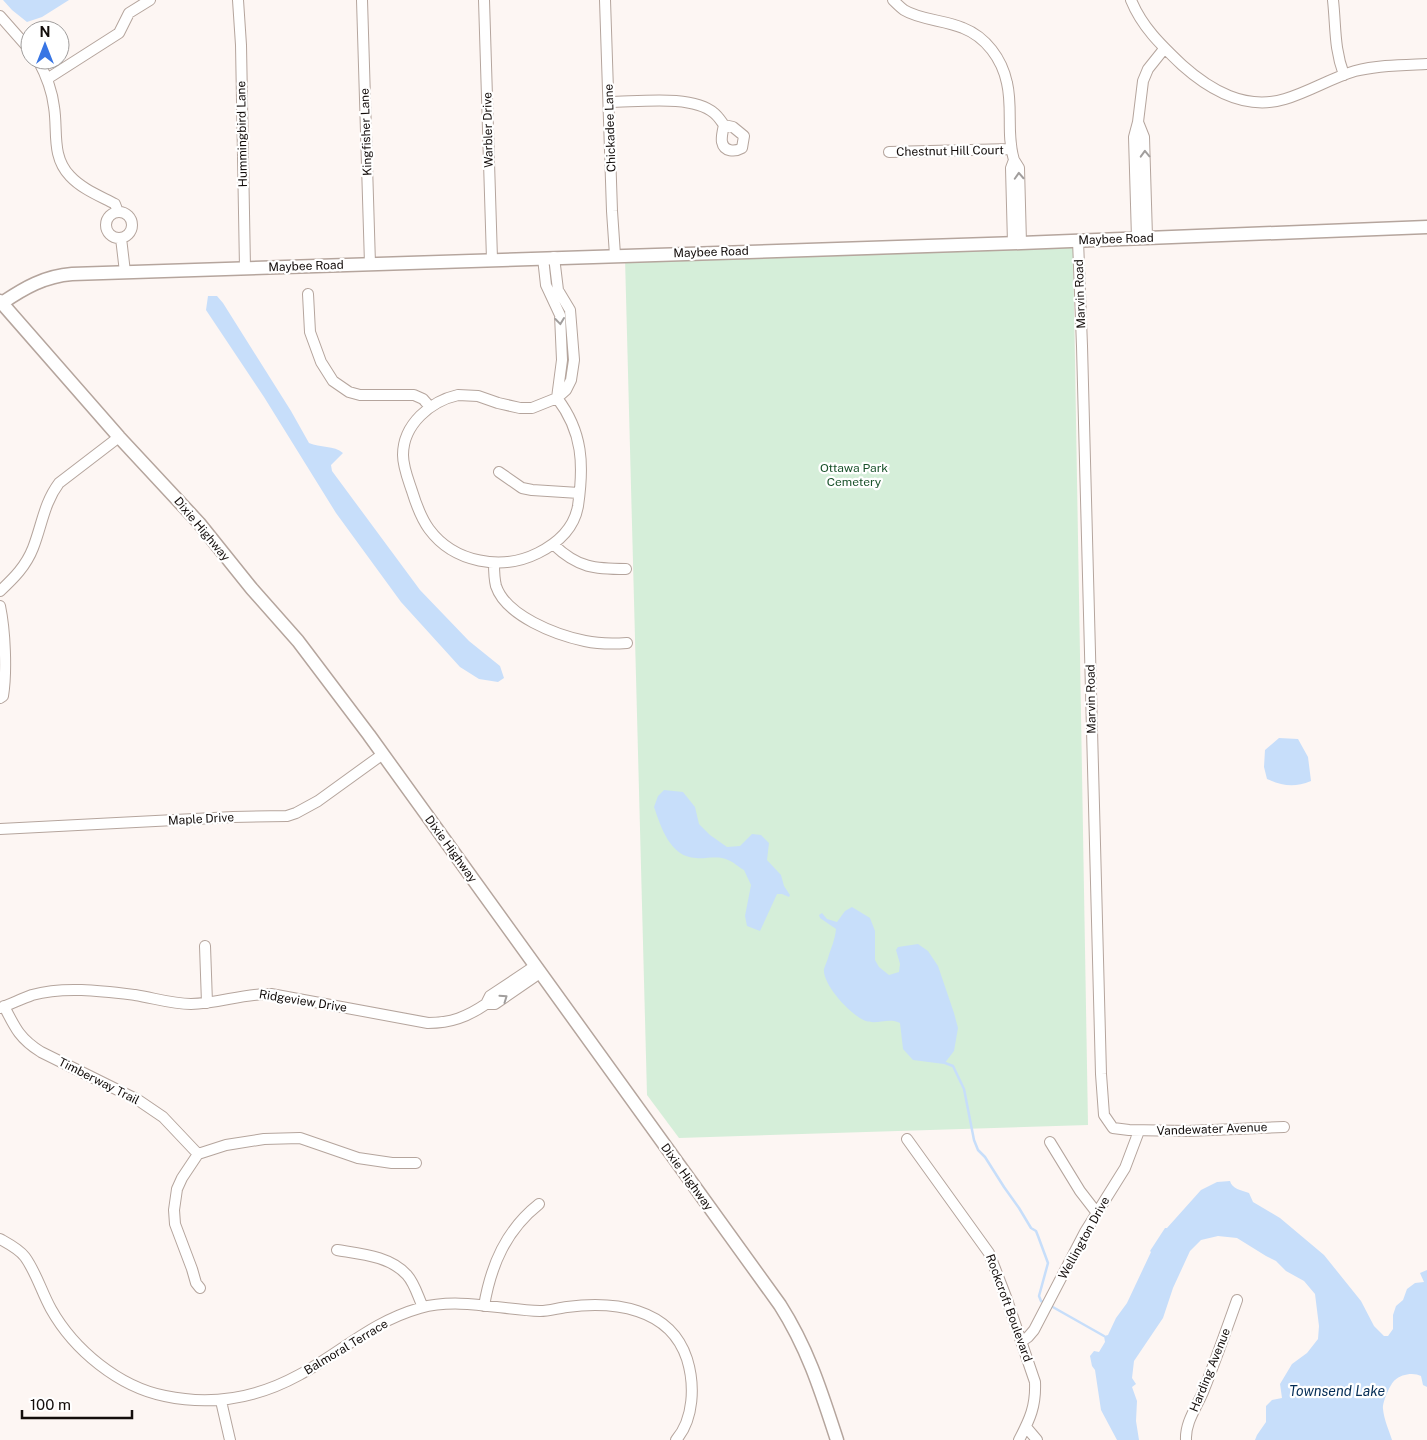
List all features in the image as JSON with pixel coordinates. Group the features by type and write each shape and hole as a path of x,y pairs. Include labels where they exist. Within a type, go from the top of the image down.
{"main road":[{"name":"Maybee Road","path":"1,302 30,286 59,275 549,257 1017,243 1427,227"},
{"name":"Dixie Highway","path":"1,302 119,437 199,523 252,589 298,641 383,754 793,1325 807,1354 837,1440"}],"street":[{"path":"47,79 119,33 129,13 150,0"},
{"name":"Hummingbird Lane","path":"238,0 241,45 245,268"},
{"name":"Kingfisher Lane","path":"362,0 370,264"},
{"name":"Warbler Drive","path":"484,0 492,259"},
{"name":"Chickadee Lane","path":"605,0 612,211 616,256"},
{"path":"893,0 904,10 921,17 953,23 973,32 992,49 1007,84 1012,154 1019,168 1015,196 1017,243"},
{"path":"1131,0 1137,15 1148,31 1164,49 1198,79 1229,97 1247,102 1284,99 1344,75 1365,69 1427,64"},
{"path":"1333,0 1335,39 1344,75"},
{"path":"0,16 20,39"},
{"path":"1142,238 1140,173 1144,136 1138,122 1143,81 1148,69 1164,49"},
{"path":"43,70 51,88 55,109 57,151 62,164 70,176 83,186 116,204 118,212"},
{"path":"609,102 673,100 689,103 714,112 724,125"},
{"name":"Chestnut Hill Court","path":"889,152 1012,154"},
{"path":"118,212 127,215 132,224 130,233 121,238 111,235 106,226 109,217 118,212"},
{"path":"121,238 125,272"},
{"name":"Marvin Road","path":"1078,240 1102,1107 1104,1116 1112,1128 1140,1131"},
{"path":"549,257 554,292 560,315 562,360 557,398 577,434 581,466 576,514 564,535 554,545 518,561 494,563 469,558 450,548 430,530 416,502 403,463 404,443 411,428 425,410 445,398 458,395 478,396 520,408 532,408 557,398 566,390 571,380 574,360 570,310 554,292"},
{"path":"308,294 310,332 321,362 333,381 349,392 360,395 414,395 423,399 430,407"},
{"path":"562,360 574,360"},
{"path":"0,591 24,568 34,548 44,510 52,492 59,483 119,437"},
{"path":"499,472 522,488 579,492"},
{"path":"554,545 574,561 584,566 596,569 626,569"},
{"path":"494,563 497,588 503,598 511,607 535,624 585,641 602,644 627,643"},
{"path":"0,606 3,620 2,659 4,687 3,696 0,698"},
{"name":"Maple Drive","path":"0,829 287,816 318,801 383,754"},
{"path":"205,946 208,1003"},
{"name":"Ridgeview Drive","path":"2,1007 33,995 50,992 71,991 123,994 177,1003 208,1003 255,994 271,994 428,1024 466,1017 486,1004 490,996 538,969"},
{"name":"Timberway Trail","path":"2,1007 19,1035 28,1044 138,1100 163,1117 198,1154"},
{"name":"Vandewater Avenue","path":"1140,1131 1204,1131 1284,1127"},
{"name":"Wellington Drive","path":"1022,1342 1034,1330 1097,1213 1125,1168 1140,1131"},
{"path":"200,1288 196,1283 175,1224 174,1210 177,1188 198,1154 226,1145 264,1139 300,1138 358,1158 392,1163 416,1163"},
{"name":"Rockcroft Boulevard","path":"907,1139 989,1253 1035,1382 1034,1410 1019,1440"},
{"path":"1050,1142 1080,1191 1097,1213"},
{"path":"484,1306 493,1268 504,1245 526,1214 539,1204"},
{"name":"Balmoral Terrace","path":"0,1239 14,1247 25,1257 52,1312 71,1339 99,1365 132,1384 163,1396 192,1400 221,1400 247,1396 271,1389 300,1375 374,1327 402,1314 423,1308 448,1305 542,1311 567,1307 609,1305 630,1308 666,1326 679,1341 686,1357 690,1371 692,1393 689,1414 676,1440"},
{"path":"338,1250 386,1260 395,1264 407,1275 423,1308"},
{"name":"Harding Avenue","path":"1186,1440 1189,1422 1237,1300"},
{"path":"221,1400 230,1440"},
{"path":"1026,1427 1037,1440"}],"green space":[{"name":"Ottawa Park Cemetery","path":"1073,244 1088,1125 679,1138 647,1095 625,258"}],"water":[{"path":"3,0 69,0 42,17 33,20 24,20"},
{"path":"208,296 217,296 223,303 309,443 339,450 343,453 331,465 332,471 420,590 469,641 500,666 504,678 498,682 479,679 460,667 401,602 336,513 264,397 206,310"},
{"path":"1279,738 1298,739 1308,757 1311,781 1299,785 1289,785 1267,779 1264,767 1265,750"},
{"path":"664,790 683,792 695,807 699,824 710,835 727,847 740,846 752,834 761,835 769,843 767,860 781,875 784,886 790,895 789,897 777,894 760,931 747,926 745,916 751,885 744,870 732,862 716,857 696,858 687,856 673,847 668,840 654,807 658,796"},
{"path":"852,907 870,918 875,931 875,960 879,967 889,975 899,972 900,964 896,950 898,947 918,944 928,951 938,966 958,1028 954,1051 944,1064 913,1060 903,1049 900,1023 896,1021 866,1021 853,1013 832,991 824,969 836,929 820,918 819,915 822,913 827,919 837,922 845,911"},
{"name":"Townsend Lake","path":"1230,1181 1235,1188 1249,1193 1253,1202 1280,1218 1324,1255 1361,1301 1374,1326 1384,1336 1388,1336 1393,1329 1393,1315 1396,1306 1403,1300 1407,1289 1415,1283 1424,1282 1420,1273 1427,1270 1427,1387 1423,1385 1421,1376 1411,1374 1398,1378 1391,1385 1385,1398 1383,1409 1392,1440 1255,1440 1266,1422 1266,1406 1272,1400 1282,1398 1280,1384 1292,1364 1307,1353 1318,1339 1319,1326 1315,1294 1304,1281 1286,1271 1276,1261 1237,1238 1218,1236 1201,1240 1190,1251 1173,1288 1163,1318 1134,1361 1132,1378 1136,1384 1132,1387 1137,1401 1136,1421 1139,1440 1117,1440 1101,1410 1095,1370 1090,1356 1094,1351 1099,1352 1105,1342 1104,1336 1108,1335 1116,1318 1127,1303 1150,1251 1165,1228 1201,1190 1217,1182"}],"waterway":[{"path":"945,1063 953,1066 964,1089 974,1140 978,1150 985,1157 1031,1228 1036,1231 1048,1263 1039,1296 1041,1301 1046,1303"},
{"path":"1051,1306 1104,1336"}]}
